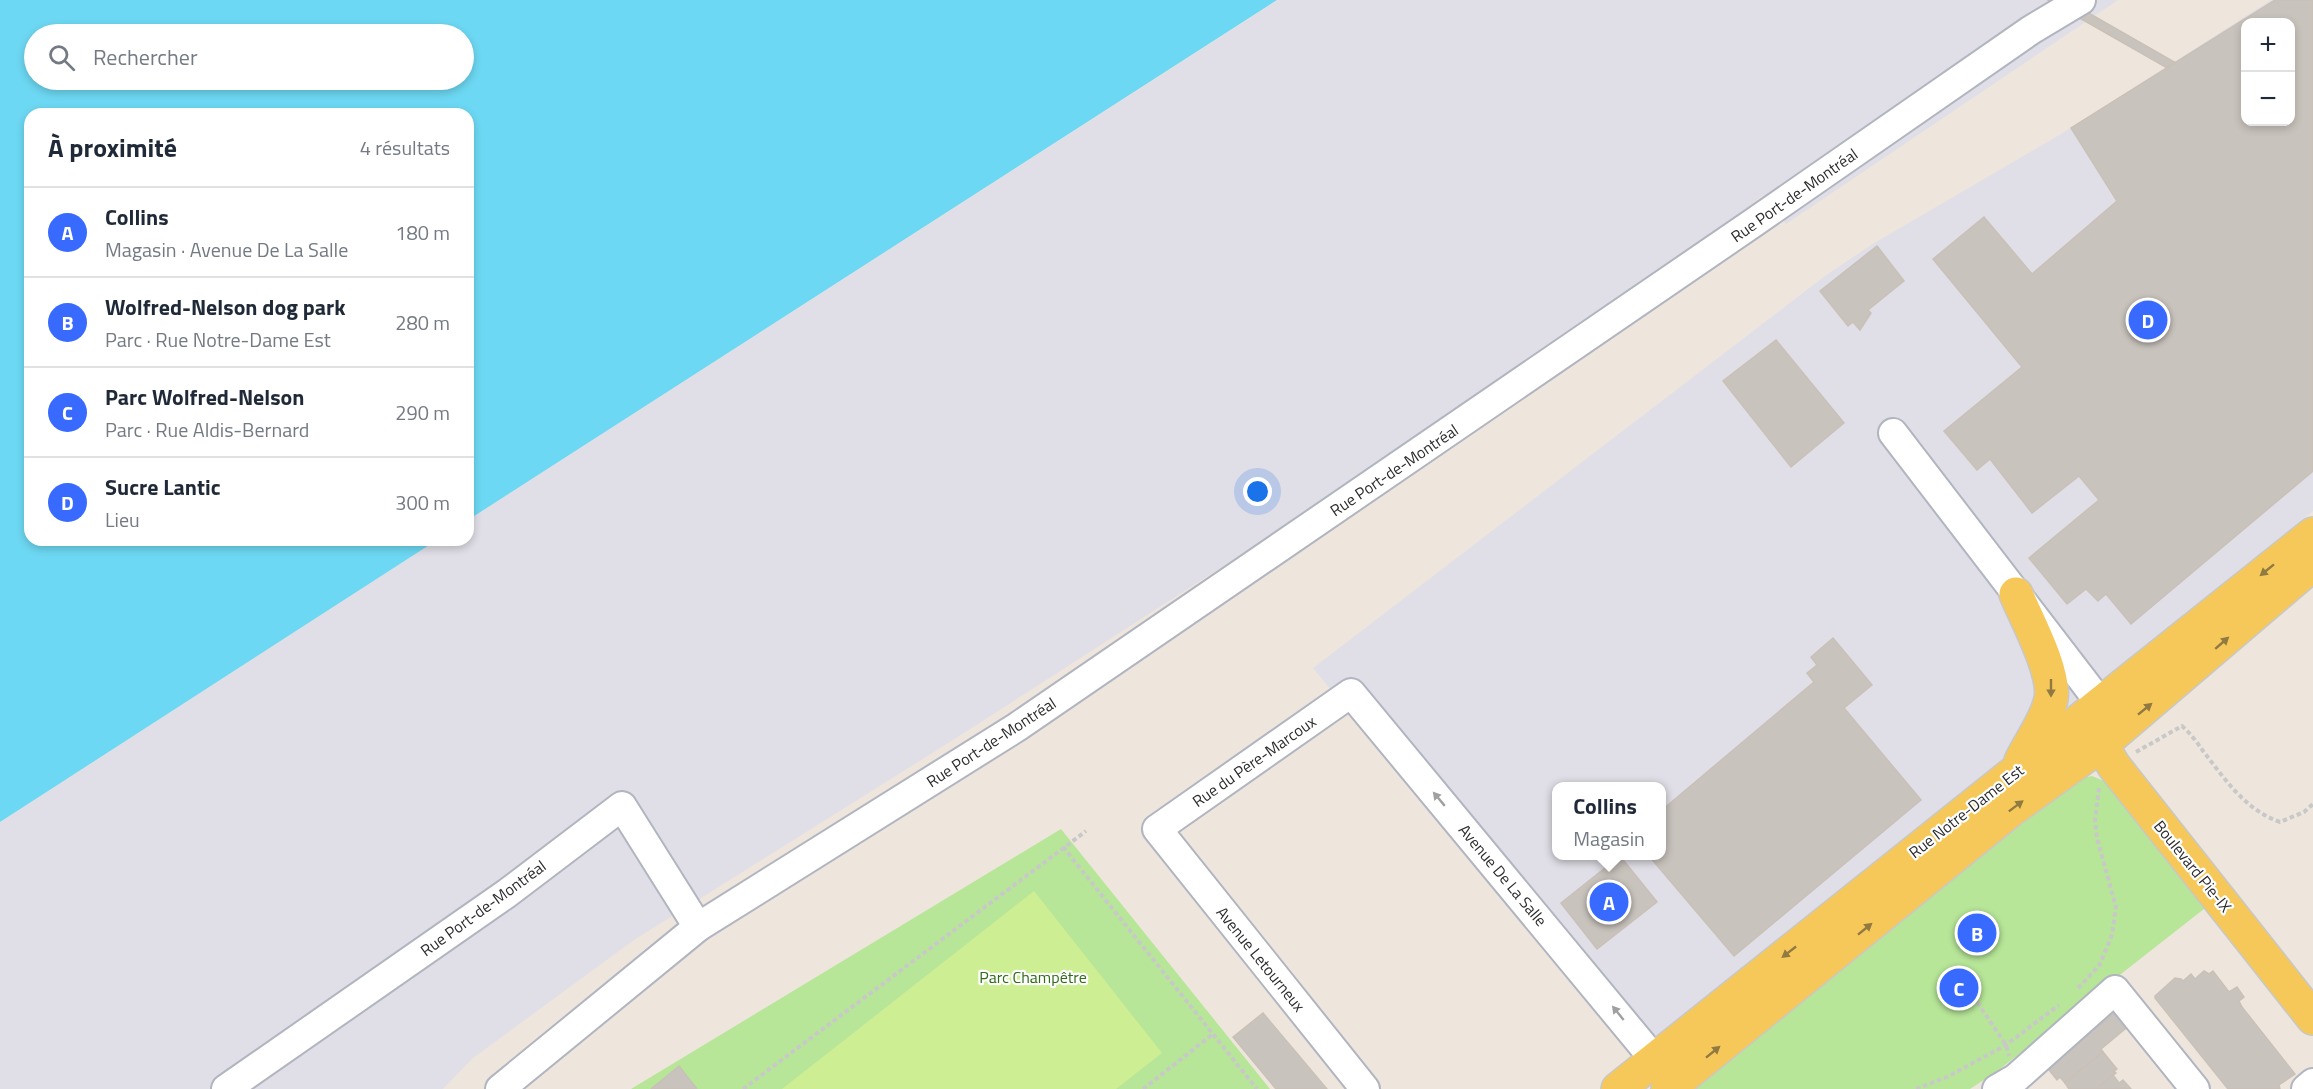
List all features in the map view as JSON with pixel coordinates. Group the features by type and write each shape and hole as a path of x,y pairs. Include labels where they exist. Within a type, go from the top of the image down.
{"main road":[{"name":"Rue Notre-Dame Est","path":"1618,1089 2313,534"},
{"name":"Rue Notre-Dame Est","path":"1668,1089 2011,810 2113,746 2313,564"},
{"path":"2015,772 2049,707 2051,694 2051,677 2016,594"},
{"path":"2101,704 2113,746"},
{"name":"Boulevard Pie-IX","path":"2113,746 2313,988"},
{"name":"Boulevard Pie-IX","path":"2113,746 2114,766 2313,1018"}],"street":[{"name":"Rue Port-de-Montréal","path":"500,1089 698,927 1017,727 1745,229 2038,25 2081,0"},
{"path":"1893,433 2101,704"},
{"name":"Rue du Père-Marcoux","path":"1157,829 1351,693"},
{"name":"Avenue De La Salle","path":"1351,693 1654,1059"},
{"name":"Rue Port-de-Montréal","path":"226,1089 506,894 622,806 698,927"},
{"name":"Avenue Letourneux","path":"1157,829 1365,1089"},
{"path":"2013,1085 2115,990 2195,1089"},
{"path":"2306,1089 2313,1083"}],"path":[{"path":"2113,746 2182,726 2229,785 2253,810 2280,822 2304,812 2313,804"},
{"path":"2071,996 2099,966 2112,935 2116,907 2097,838 2095,820 2099,786"},
{"path":"743,1089 1086,831"},
{"path":"1063,847 1257,1089"},
{"path":"1969,990 2006,1045"},
{"path":"1917,1089 1947,1077 2006,1045 2062,1003"},
{"path":"1143,1089 1213,1034"}],"shaded area":[{"path":"1278,0 2118,0 1786,224 1763,195 1529,377 1453,418 953,740 634,940 473,1058 443,1089 0,1089 0,822 428,546 474,546 474,516"},
{"path":"2271,0 2313,0 2313,511 1638,1061 1313,668 1825,276 1871,245 2061,134 2241,19 2241,126 2295,126 2295,18 2243,18"}],"green space":[{"path":"2092,776 2104,781 2113,789 2209,905 1996,1072 1970,1089 1691,1089 2073,783"},
{"name":"Parc Champêtre","path":"1061,829 1270,1089 631,1089"},
{"path":"1034,891 1162,1053 1116,1089 782,1089"}],"water":[{"path":"0,0 1277,0 474,516 474,108 24,108 24,546 428,546 0,822"}],"building":[{"path":"2048,0 2066,0 2176,63 2167,68"},
{"path":"2275,0 2313,0 2313,471 2131,624 2106,594 2098,601 2086,589 2067,604 2029,558 2099,500 2079,476 2032,513 1990,459 1977,470 1944,431 2022,367 1933,259 1984,217 2032,274 2117,201 2071,128 2241,21 2241,126 2295,126 2295,18 2246,18"},
{"path":"1877,246 1904,281 1868,310 1871,313 1860,330 1853,322 1848,326 1820,291"},
{"path":"1776,340 1844,423 1791,467 1723,381"},
{"path":"1833,638 1872,685 1844,708 1921,800 1734,956 1652,860 1666,860 1666,807 1814,682 1807,673 1817,665 1811,657"},
{"path":"1615,860 1623,860 1657,902 1597,949 1561,903"},
{"path":"2204,971 2209,974 2213,971 2229,992 2237,987 2244,997 2239,1001 2242,1007 2295,1074 2279,1085 2280,1089 2228,1089 2155,998 2175,978 2183,981 2191,974 2195,979"},
{"path":"2118,1010 2130,1025 2101,1049 2103,1052 2065,1083 2060,1077 2057,1080 2049,1070 2052,1068 2048,1062 2086,1031 2088,1034"},
{"path":"1263,1013 1327,1089 1276,1089 1233,1037"},
{"path":"2103,1052 2117,1069 2114,1071 2116,1073 2096,1089 2069,1089 2065,1083"},
{"path":"679,1066 697,1089 651,1089"},
{"path":"2113,1075 2119,1083 2123,1080 2131,1089 2096,1089"}],"place":[{"name":"Sucre Lantic","path":"2148,320"},
{"name":"Collins","path":"1609,902"},
{"name":"Wolfred-Nelson dog park","path":"1977,933"},
{"name":"Parc Wolfred-Nelson","path":"1959,988"}]}
